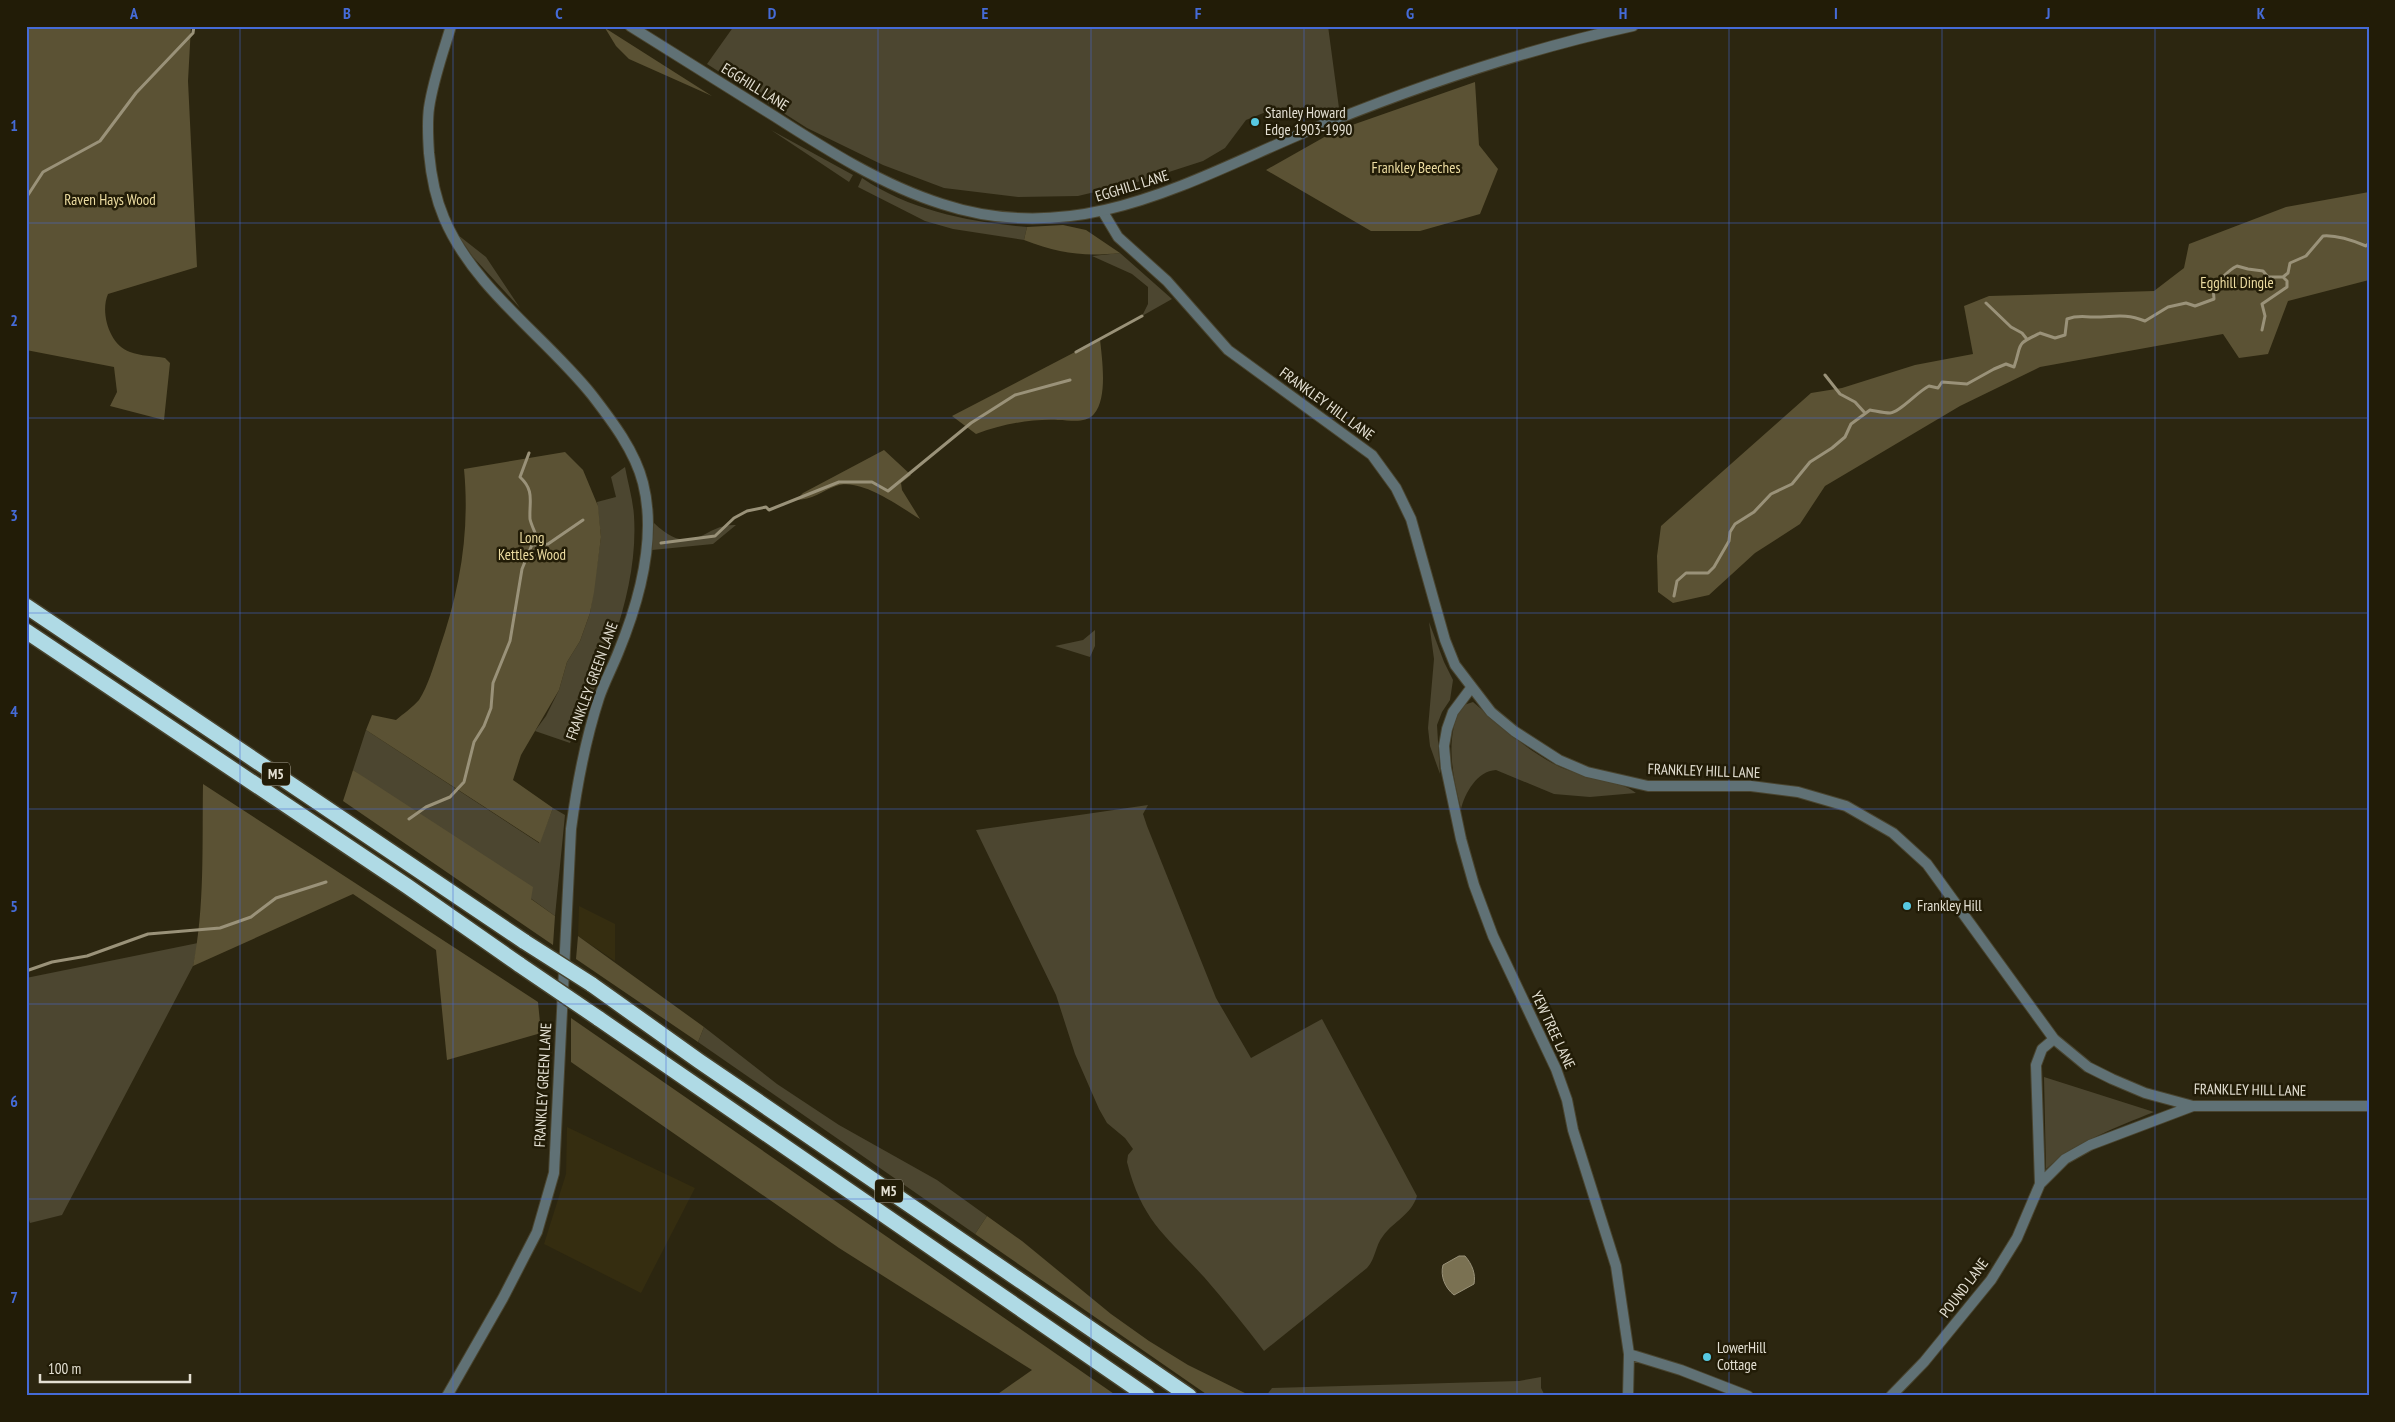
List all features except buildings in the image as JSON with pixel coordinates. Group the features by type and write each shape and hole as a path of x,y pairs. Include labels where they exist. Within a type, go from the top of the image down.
{"highway":[{"name":"M5","path":"26,606 591,984 699,1061 1189,1396"},
{"name":"M5","path":"26,631 358,853 1147,1396"}],"street":[{"name":"FRANKLEY GREEN LANE","path":"447,1396 503,1298 537,1232 554,1173 571,829 576,791 584,745 600,696 634,608 642,572 648,522 643,482 633,457 608,417 575,374 493,289 453,237 443,217 431,175 428,124 434,85 451,26"},
{"name":"EGGHILL LANE","path":"630,26 812,140 862,169 943,205 1006,217 1064,217 1103,212 1208,177 1327,123 1463,72 1551,45 1633,26"},
{"name":"FRANKLEY HILL LANE","path":"1103,212 1118,237 1167,281 1228,350 1372,455 1396,488 1411,519 1445,640 1455,665 1491,712 1514,731 1559,760 1587,772 1648,786 1751,786 1798,792 1846,806 1893,833 1927,864 2054,1039 2088,1067 2145,1094 2193,1106 2369,1106"},
{"name":"YEW TREE LANE","path":"1471,688 1452,712 1446,729 1444,746 1446,768 1461,839 1474,885 1494,936 1556,1069 1567,1100 1573,1130 1616,1266 1629,1354 1628,1396"},
{"name":"POUND LANE","path":"2040,1184 2036,1065 2042,1049 2054,1039"},
{"name":"POUND LANE","path":"1891,1396 1924,1362 1991,1280 2017,1238 2040,1184 2066,1159 2090,1145 2193,1106"},
{"path":"1629,1354 1681,1370 1748,1396"}],"shaded area":[{"path":"734,26 1328,26 1339,108 1321,114 1273,109 1246,120 1225,148 1203,161 1141,181 1078,196 1018,197 944,188 883,165 807,128 707,64"},
{"path":"771,130 853,175 849,182"},
{"path":"862,178 900,199 921,207 984,222 1027,227 1024,240 953,229 925,221 858,187"},
{"path":"458,235 486,257 520,308 473,257"},
{"path":"1120,253 1172,299 1142,316 1148,304 1148,287 1132,274 1092,256"},
{"path":"625,467 634,516 631,574 616,633 606,662 570,743 535,731 546,716 559,690 567,662 580,641 590,613 601,537 597,502 616,497 611,477"},
{"path":"654,523 668,534 679,539 689,540 698,538 715,529 736,525 713,544 652,550"},
{"path":"1429,622 1453,680 1450,700 1442,712 1437,725 1440,774 1430,746 1428,728 1434,659"},
{"path":"1095,630 1095,646 1090,657 1055,646 1083,640"},
{"path":"1473,702 1515,738 1548,761 1569,770 1621,785 1636,793 1590,797 1554,794 1496,770 1483,774 1473,784 1465,796 1461,809 1453,770 1453,731 1461,706"},
{"path":"366,730 539,843 553,808 565,815 555,916 353,770"},
{"path":"1148,805 1143,814 1147,826 1216,998 1251,1058 1322,1019 1417,1196 1407,1213 1383,1236 1367,1268 1264,1351 1220,1295 1156,1226 1140,1199 1127,1162 1128,1155 1133,1149 1125,1138 1107,1123 1099,1109 1075,1054 1056,995 976,830"},
{"path":"579,906 615,924 615,961 578,936"},
{"path":"198,943 193,966 62,1215 30,1223 26,1210 26,978"},
{"path":"704,1027 777,1084 839,1125 937,1180 987,1216 975,1234 698,1042"},
{"path":"2044,1077 2154,1112 2084,1143 2046,1169"},
{"path":"567,1127 695,1188 641,1293 544,1244 566,1174"},
{"path":"1459,1256 1465,1256 1470,1262 1474,1273 1474,1284 1454,1295 1444,1282 1442,1269 1443,1265"},
{"path":"1541,1377 1541,1388 1545,1396 1266,1396 1272,1388 1519,1381"}],"green space":[{"name":"Raven Hays Wood","path":"26,26 191,26 188,81 197,267 108,294 105,310 108,327 117,343 123,348 138,354 165,358 170,363 164,420 110,406 117,392 114,367 26,350"},
{"path":"605,28 712,96 629,59 616,46"},
{"name":"Frankley Beeches","path":"1475,82 1479,145 1498,169 1480,214 1420,231 1371,231 1266,170 1335,131"},
{"name":"Egghill Dingle","path":"2369,192 2369,280 2288,301 2268,354 2239,358 2223,334 2040,367 1960,406 1825,486 1800,524 1755,553 1709,595 1673,603 1658,592 1657,556 1661,526 1811,393 1842,388 1915,365 1973,354 1964,306 1989,296 2154,291 2184,268 2189,244 2286,207"},
{"path":"1063,225 1086,230 1120,253 1071,253 1024,240 1027,227"},
{"path":"1100,339 1103,389 1098,407 1090,417 1077,421 1037,420 1016,423 976,434 952,416"},
{"path":"884,450 911,475 901,483 902,490 920,519 868,489 846,484 836,486 812,497 796,500 803,493"},
{"name":"Long Kettles Wood","path":"565,452 583,470 598,506 601,537 590,613 580,641 567,662 559,690 521,755 513,780 553,808 540,843 366,730 372,715 396,720 411,708 419,700 430,675 453,605 462,561 466,515 464,469"},
{"path":"353,770 533,887 531,899 555,916 553,945 343,801"},
{"path":"203,784 538,1002 541,1033 447,1060 436,950 353,894 193,966 201,899"},
{"path":"578,936 704,1027 698,1042 576,959"},
{"path":"571,1018 1117,1396 995,1396 1032,1370 839,1248 571,1062"},
{"path":"987,1216 1022,1241 1111,1314 1149,1341 1188,1365 1251,1396 1209,1396 975,1234"}],"waterway":[{"path":"26,198 43,172 100,141 136,93 193,33 194,26"},
{"path":"1674,596 1677,581 1686,573 1708,573 1714,567 1729,541 1730,532 1735,524 1754,512 1771,494 1792,484 1810,462 1845,437 1851,424 1870,410 1894,412 1929,386 1938,388 1942,382 1967,384 2006,364 2014,367 2019,348 2026,340 2040,333 2055,338 2065,335 2067,319 2120,316 2145,321 2168,307 2186,303 2195,306 2214,299 2213,286 2237,266 2263,271 2268,277 2283,277 2288,273 2290,263 2306,256 2323,236 2333,236 2366,246 2369,243"},
{"path":"2262,330 2265,316 2262,304 2287,287 2287,281 2283,277"},
{"path":"1986,303 2011,327 2022,333 2026,338"},
{"path":"1076,352 1142,316"},
{"path":"1825,375 1840,394 1855,402 1865,413"},
{"path":"661,543 715,536 734,518 747,511 766,507 769,510 839,482 872,482 888,491 971,423 1015,395 1070,380"},
{"path":"409,819 426,807 450,797 464,782 474,742 484,726 491,708 493,683 510,641 522,569 536,535 530,519 528,487 520,477 529,453"},
{"path":"532,545 548,544 583,520"},
{"path":"26,971 52,962 87,956 148,934 220,928 251,917 276,898 326,882"}],"place":[{"name":"Stanley Howard Edge 1903-1990","path":"1255,122"},
{"name":"Frankley Hill","path":"1907,906"},
{"name":"LowerHill Cottage","path":"1707,1357"}]}
